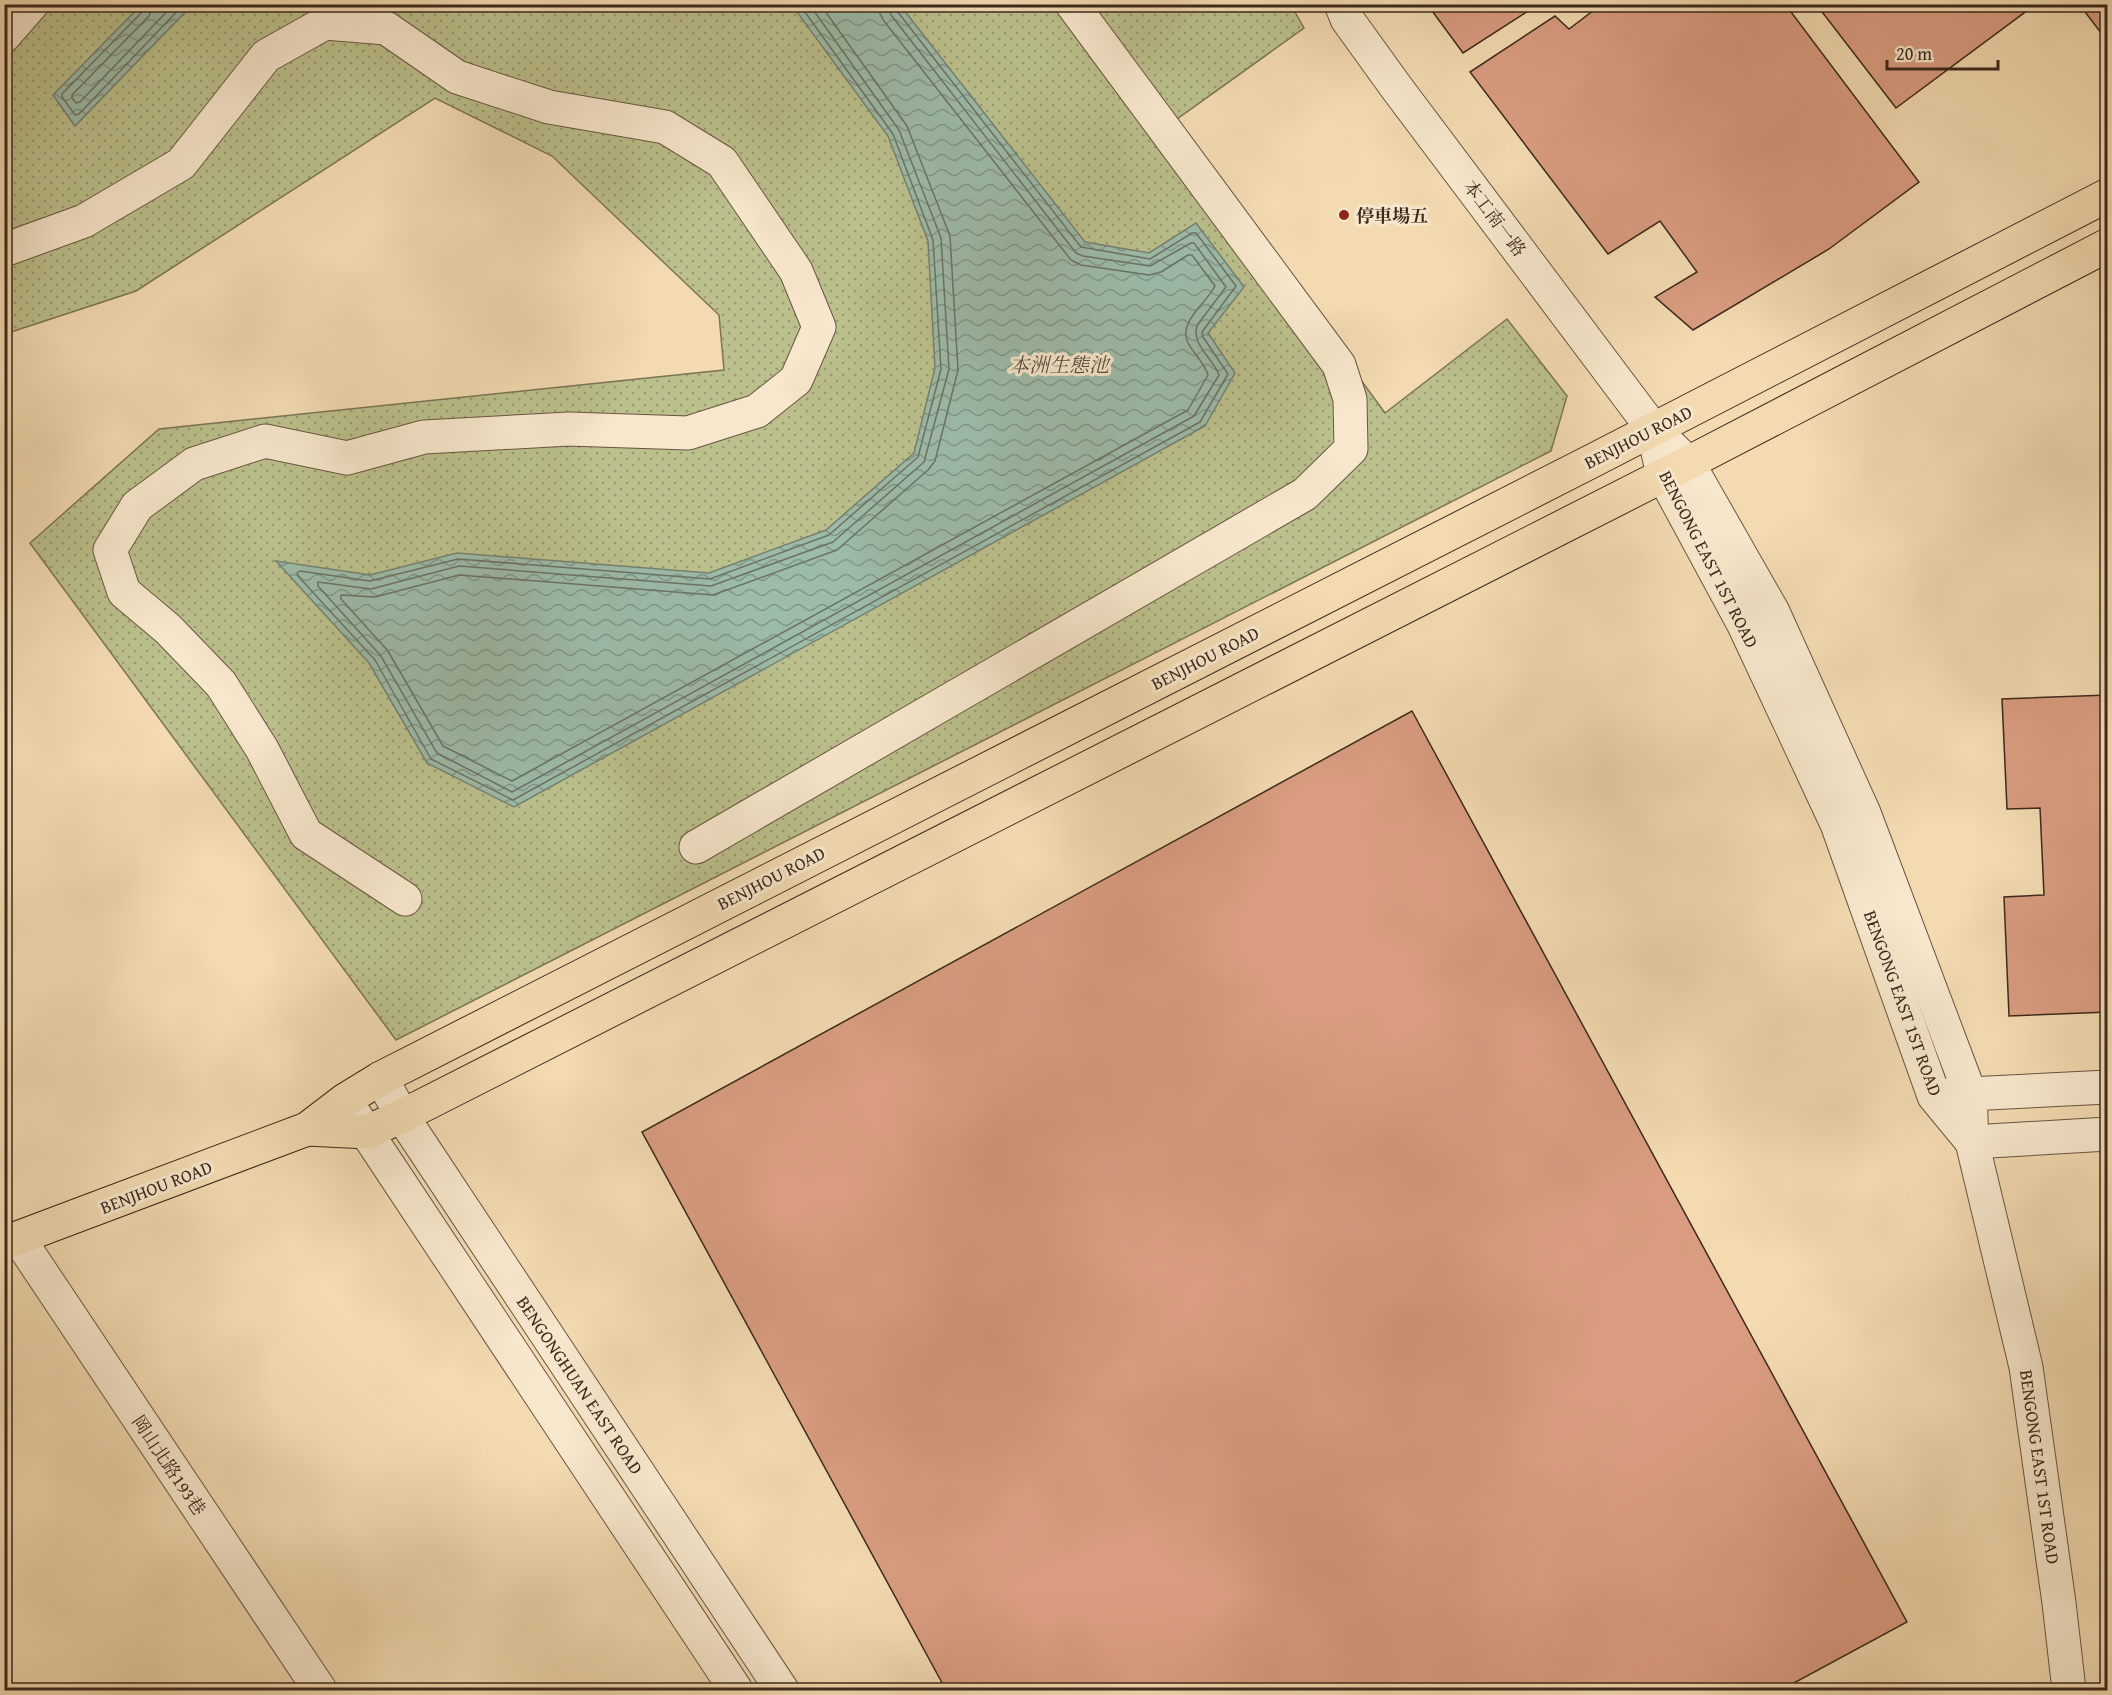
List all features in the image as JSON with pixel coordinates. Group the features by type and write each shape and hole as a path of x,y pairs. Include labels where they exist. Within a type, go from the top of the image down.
{"main road":[{"name":"BENJHOU ROAD","path":"12,1241 307,1129 345,1100 381,1078 2108,195"},
{"name":"BENJHOU ROAD","path":"307,1129 367,1132 402,1116 1676,469 2108,245"}],"street":[{"path":"4,36 32,4"},
{"path":"696,847 1305,494 1350,449 1350,399 1339,365 1072,4"},
{"name":"本工南一路","path":"1341,4 1347,19 1396,87 1653,429"},
{"path":"4,250 84,221 181,164 266,56 325,23 386,28 457,77 549,107 665,127 723,162 796,271 819,327 795,380 757,411 688,434 569,429 424,437 347,458 266,441 194,464 137,506 110,550 124,592 168,629 221,684 262,749 306,834 405,899"},
{"name":"BENGONG EAST 1ST ROAD","path":"1653,429 1676,469 1773,612 1864,813 1970,1094 1972,1142 2026,1367 2069,1690"},
{"name":"BENGONG EAST 1ST ROAD","path":"1676,469 1744,625 1837,824 1934,1096 1972,1142"},
{"name":"BENGONGHUAN EAST ROAD","path":"381,1078 402,1116 782,1690"},
{"path":"1934,1096 2108,1087"},
{"name":"BENGONGHUAN EAST ROAD","path":"345,1100 736,1690"},
{"path":"1972,1142 2108,1134"},
{"name":"岡山北路193巷","path":"12,1241 320,1690"}],"green space":[{"path":"4,5 1291,5 1304,28 1173,122 1385,413 1507,319 1567,396 1551,451 396,1040 30,543 159,429 724,370 719,315 552,156 435,98 136,291 5,334"}],"water":[{"path":"141,5 192,5 75,126 53,95"},
{"name":"本洲生態池","path":"782,5 900,5 1085,242 1149,253 1196,223 1244,287 1208,333 1235,373 1205,426 514,807 427,763 369,663 276,561 370,575 457,553 709,573 826,530 914,453 935,368 928,241 888,136 797,12"}],"building":[{"path":"1427,4 1539,4 1463,53"},
{"path":"1602,4 1785,4 1919,182 1829,249 1693,330 1655,297 1697,272 1660,221 1608,254 1470,72 1555,16 1569,29"},
{"path":"1816,4 2036,4 1896,108"},
{"path":"2079,4 2108,4 2108,42"},
{"path":"2108,695 2108,1012 2009,1016 2004,897 2044,895 2040,808 2007,809 2002,699"},
{"path":"1412,711 1907,1622 1781,1690 946,1690 642,1132"}],"place":[{"name":"停車場五","path":"1344,215"}]}
